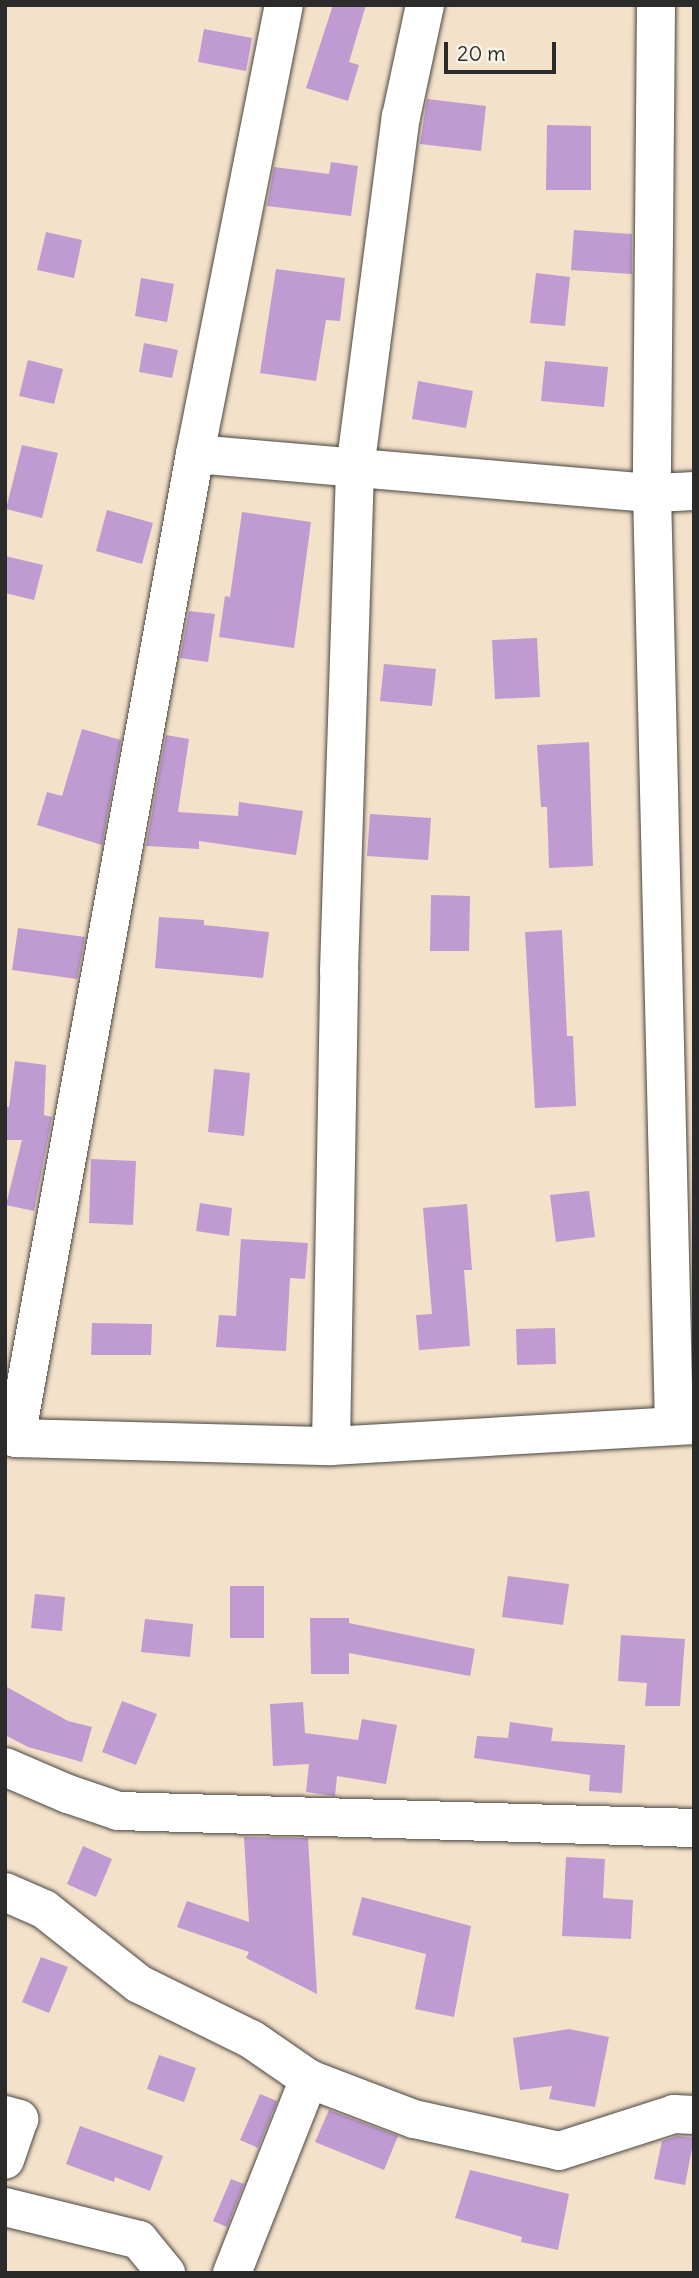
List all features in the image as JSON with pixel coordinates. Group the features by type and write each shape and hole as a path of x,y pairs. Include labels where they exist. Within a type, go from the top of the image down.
{"street":[{"path":"284,5 195,454 10,1436 331,1446 684,1426 652,493 656,5"},
{"path":"331,1446 339,971 355,469 401,117 425,5"},
{"path":"195,454 652,493 694,491"},
{"path":"5,1767 68,1794 118,1811 694,1828"},
{"path":"5,1892 44,1909 139,1984 251,2039 309,2079 414,2119 559,2151 674,2114 694,2115"},
{"path":"232,2273 309,2079"},
{"path":"5,2115 19,2119 5,2160"},
{"path":"5,2207 139,2240 166,2273"}],"building":[{"path":"333,5 366,5 349,62 359,65 348,101 306,88"},
{"path":"204,29 252,38 246,71 198,62"},
{"path":"427,99 486,106 481,151 420,144"},
{"path":"547,125 591,126 591,190 546,190"},
{"path":"331,162 358,166 351,216 267,206 274,167 329,174"},
{"path":"574,230 632,234 632,274 571,270"},
{"path":"46,232 82,240 74,278 37,270"},
{"path":"276,269 345,278 340,321 326,320 316,381 260,373"},
{"path":"536,273 570,277 565,326 530,323"},
{"path":"141,278 174,284 167,322 135,316"},
{"path":"144,343 178,350 172,378 139,372"},
{"path":"28,360 63,369 54,404 19,396"},
{"path":"545,361 608,367 604,407 541,401"},
{"path":"418,381 473,391 466,428 412,419"},
{"path":"22,445 58,453 42,518 6,509"},
{"path":"107,510 153,523 142,564 96,551"},
{"path":"242,512 311,522 294,648 219,637 225,596 230,597"},
{"path":"5,556 43,565 34,600 5,593"},
{"path":"189,611 215,614 208,662 180,658"},
{"path":"537,638 540,697 495,699 492,640"},
{"path":"384,664 436,669 432,706 380,701"},
{"path":"82,729 121,740 102,845 37,825 47,792 62,796"},
{"path":"166,735 189,739 178,812 238,816 239,802 303,811 296,855 199,841 199,849 146,846"},
{"path":"589,742 593,866 549,868 547,807 541,807 537,745"},
{"path":"370,814 431,818 428,860 367,856"},
{"path":"431,895 470,896 469,951 430,951"},
{"path":"159,917 204,920 204,925 269,932 263,978 155,968"},
{"path":"18,928 85,937 77,979 12,970"},
{"path":"562,930 567,1036 573,1036 576,1106 535,1108 525,932"},
{"path":"15,1061 46,1065 44,1115 52,1117 34,1211 6,1205 22,1140 5,1140 5,1107 9,1107"},
{"path":"214,1069 250,1073 244,1136 208,1132"},
{"path":"91,1159 136,1161 133,1225 89,1223"},
{"path":"589,1191 595,1237 556,1242 550,1195"},
{"path":"200,1203 232,1208 229,1236 196,1231"},
{"path":"467,1204 472,1270 464,1270 470,1346 419,1350 416,1315 432,1314 423,1208"},
{"path":"241,1239 308,1243 305,1279 290,1278 286,1351 216,1347 219,1315 236,1316"},
{"path":"92,1323 152,1324 151,1355 91,1355"},
{"path":"555,1328 556,1364 517,1365 516,1329"},
{"path":"508,1576 569,1584 563,1625 502,1617"},
{"path":"230,1586 264,1586 264,1638 230,1638"},
{"path":"35,1594 65,1597 62,1631 31,1628"},
{"path":"310,1618 349,1618 349,1623 475,1649 470,1676 349,1653 349,1674 311,1674"},
{"path":"145,1619 193,1624 190,1657 141,1652"},
{"path":"621,1635 685,1639 680,1706 645,1706 647,1683 618,1681"},
{"path":"5,1686 68,1721 92,1727 82,1762 28,1747 5,1735"},
{"path":"122,1701 157,1714 136,1765 102,1752"},
{"path":"303,1702 305,1733 358,1740 362,1719 397,1725 386,1784 337,1776 335,1796 306,1792 309,1764 273,1766 270,1704"},
{"path":"510,1722 553,1728 551,1741 625,1745 622,1793 589,1791 590,1775 474,1758 477,1736 508,1738"},
{"path":"244,1837 308,1838 317,1994 246,1958 249,1952 177,1927 187,1901 249,1922"},
{"path":"83,1846 112,1859 96,1897 67,1884"},
{"path":"566,1857 605,1859 603,1898 633,1900 631,1939 562,1936"},
{"path":"362,1897 471,1926 454,2017 415,2009 426,1954 352,1935"},
{"path":"41,1957 68,1967 49,2013 22,2002"},
{"path":"569,2029 609,2037 595,2107 549,2099 552,2086 520,2090 513,2038"},
{"path":"159,2055 196,2068 184,2102 147,2089"},
{"path":"260,2094 277,2101 258,2148 240,2140"},
{"path":"329,2110 398,2136 384,2170 315,2142"},
{"path":"80,2126 163,2156 150,2191 115,2177 114,2182 66,2164"},
{"path":"677,2136 694,2138 685,2185 654,2179 662,2141"},
{"path":"470,2170 569,2194 558,2250 521,2242 522,2237 455,2218"},
{"path":"231,2179 244,2184 227,2227 213,2221"}]}
